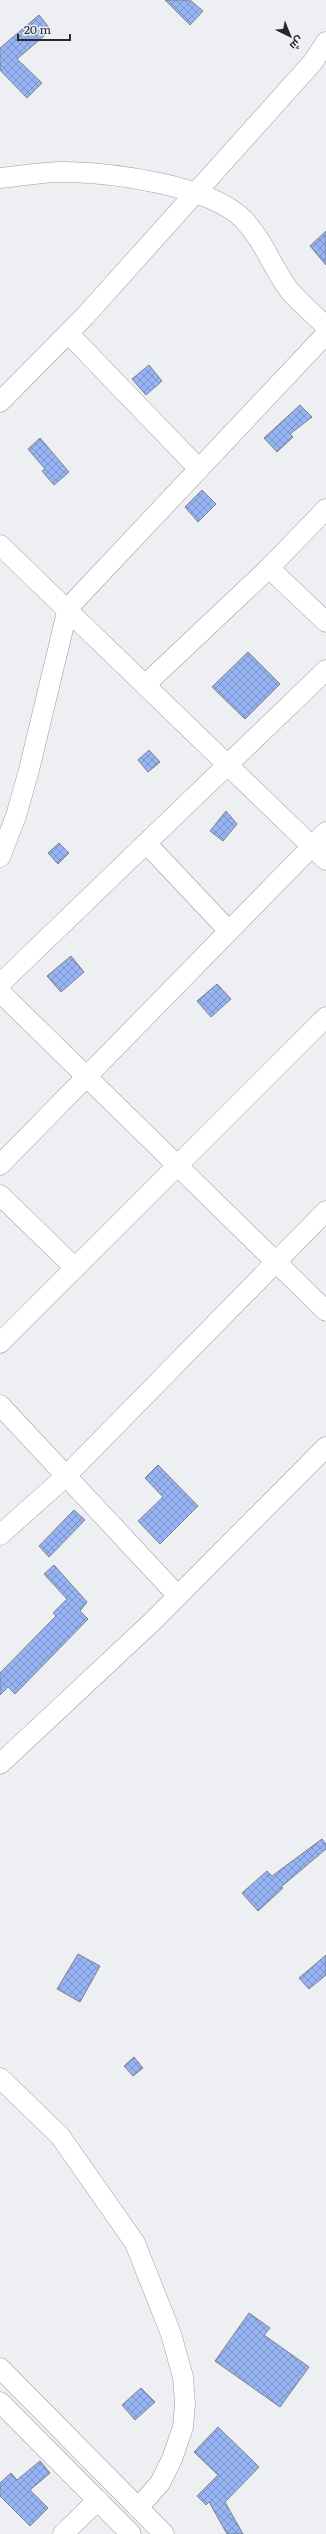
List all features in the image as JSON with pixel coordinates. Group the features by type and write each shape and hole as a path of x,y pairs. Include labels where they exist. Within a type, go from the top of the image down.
{"street":[{"path":"0,402 68,333 196,193 313,62 326,42"},
{"path":"0,178 66,172 140,180 196,193 220,204 242,218 262,240 289,290 326,326"},
{"path":"68,333 199,469"},
{"path":"0,857 16,816 29,770 68,608 326,334"},
{"path":"146,684 269,568 326,509"},
{"path":"0,545 68,608 319,853"},
{"path":"269,568 326,622"},
{"path":"0,984 326,670"},
{"path":"0,1165 87,1078 228,930 319,853 326,832"},
{"path":"146,843 228,930"},
{"path":"0,992 326,1311"},
{"path":"0,1343 326,1017"},
{"path":"0,1195 75,1268"},
{"path":"0,1535 66,1476 326,1211"},
{"path":"0,1405 178,1596"},
{"path":"0,1764 178,1596 326,1447"},
{"path":"0,2078 60,2136 135,2243 171,2334 183,2377 185,2404 183,2427 172,2459 160,2483 138,2508"},
{"path":"0,2368 164,2534"},
{"path":"0,2402 131,2534"},
{"path":"63,2534 98,2500"}],"building":[{"path":"165,0 190,0 203,11 190,25"},
{"path":"39,15 51,30 17,59 42,83 27,98 0,70 0,48"},
{"path":"326,231 326,265 310,246"},
{"path":"149,365 162,381 146,395 132,379"},
{"path":"300,405 312,417 290,434 293,437 277,452 264,438"},
{"path":"40,438 69,472 54,485 42,471 45,469 28,449"},
{"path":"202,490 216,504 198,522 185,507"},
{"path":"248,652 280,684 245,719 212,687"},
{"path":"149,750 160,762 148,772 138,760"},
{"path":"226,811 237,824 223,841 210,831"},
{"path":"59,843 69,853 58,864 48,853"},
{"path":"71,956 84,972 61,992 47,976"},
{"path":"217,984 231,999 211,1017 197,1001"},
{"path":"158,1465 198,1506 160,1544 138,1521 163,1497 145,1478"},
{"path":"74,1510 85,1520 49,1557 39,1546"},
{"path":"54,1565 87,1602 80,1611 88,1619 15,1694 8,1687 0,1695 0,1673 56,1616 53,1613 67,1599 44,1574"},
{"path":"322,1839 326,1844 326,1849 281,1887 283,1888 258,1911 242,1893 267,1871 272,1876"},
{"path":"78,1954 100,1966 80,2002 57,1989"},
{"path":"326,1955 326,1975 309,1989 299,1978"},
{"path":"134,2057 143,2068 133,2076 124,2066"},
{"path":"249,2313 270,2328 264,2335 309,2367 280,2407 215,2361"},
{"path":"141,2388 155,2402 135,2420 122,2405"},
{"path":"218,2427 259,2467 225,2502 243,2534 227,2534 209,2502 206,2505 197,2496 218,2475 194,2452"},
{"path":"40,2461 50,2473 30,2490 48,2508 30,2526 0,2496 0,2483 11,2473 17,2480"}]}
